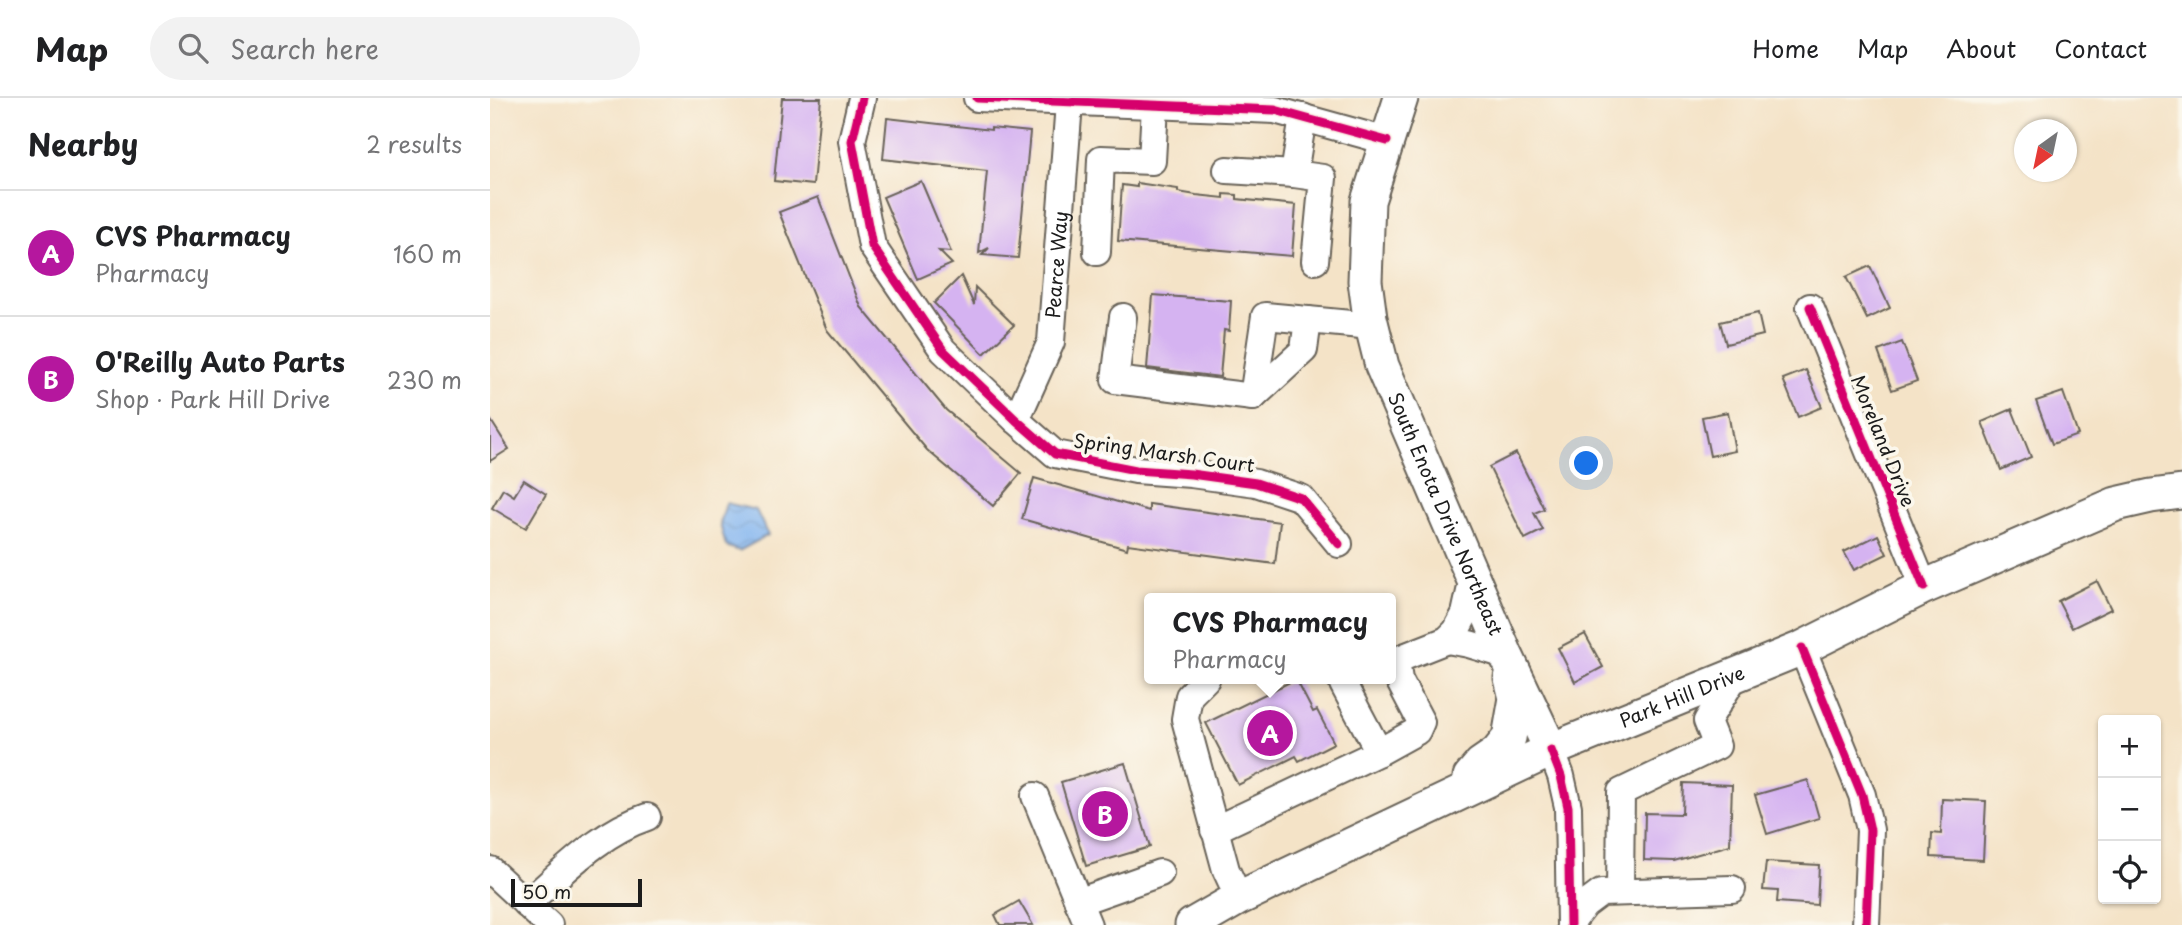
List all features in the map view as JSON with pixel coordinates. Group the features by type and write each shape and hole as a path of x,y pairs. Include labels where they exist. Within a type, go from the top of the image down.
{"main road":[{"name":"South Enota Drive Northeast","path":"1401,98 1368,201 1365,281 1372,326 1382,366 1506,655 1551,750"},
{"name":"Park Hill Drive","path":"1192,925 1240,898 1551,750 1802,648 1924,587 2116,504 2182,492"},
{"path":"1456,793 1481,764 1497,753 1508,738 1516,698 1506,655"}],"street":[{"name":"Spring Marsh Court","path":"862,98 852,141 872,246 943,350 1016,420 1055,454 1136,470 1256,483 1301,498 1339,544"},
{"path":"977,98 1275,110 1387,141"},
{"name":"Pearce Way","path":"1016,420 1051,342 1069,103"},
{"path":"1097,253 1101,159 1152,161 1144,103"},
{"path":"1294,174 1303,117"},
{"path":"1227,170 1323,178 1315,261"},
{"name":"Moreland Drive","path":"1810,307 1924,587"},
{"path":"1253,397 1265,316 1372,326"},
{"path":"1123,317 1115,380 1253,397 1304,350 1308,320"},
{"path":"1396,661 1447,640 1456,631 1465,614 1473,579"},
{"path":"1447,640 1506,655"},
{"path":"1802,648 1862,795 1870,830 1866,925"},
{"path":"1214,830 1380,752 1417,731 1421,722 1396,671"},
{"path":"1707,721 1735,676"},
{"path":"1201,684 1189,696 1185,719 1226,870 1240,898"},
{"path":"1343,684 1380,752"},
{"path":"1653,708 1707,721"},
{"path":"1610,893 1621,792 1717,746 1707,721"},
{"name":"South Enota Drive Northeast","path":"1551,750 1561,776 1568,807 1570,924"},
{"path":"1035,796 1083,913 1160,873"},
{"path":"526,904 603,838 617,828 647,817"},
{"path":"1569,857 1584,878 1610,893"},
{"path":"490,870 549,925"},
{"path":"1570,924 1585,905 1610,893 1732,889"}],"water":[{"path":"726,503 756,510 768,535 739,551 726,546 720,524"}],"building":[{"path":"782,98 821,98 813,185 774,181"},
{"path":"887,118 1030,132 1018,258 982,255 989,248 979,253 987,171 883,159"},
{"path":"921,181 951,252 939,251 952,264 918,279 883,197"},
{"path":"1137,183 1178,189 1178,192 1196,195 1224,198 1224,194 1237,195 1237,199 1296,205 1292,256 1118,241 1122,185 1137,187"},
{"path":"818,197 861,307 946,410 1021,473 993,506 927,450 827,330 779,212"},
{"path":"1870,266 1890,308 1867,319 1846,277"},
{"path":"961,276 974,305 975,287 1014,325 984,354 934,303"},
{"path":"1153,295 1231,301 1229,331 1224,330 1220,377 1147,368"},
{"path":"1758,313 1763,335 1726,344 1720,322"},
{"path":"1902,342 1917,381 1892,390 1878,351"},
{"path":"1806,370 1822,407 1798,417 1783,379"},
{"path":"2063,392 2078,435 2052,444 2036,401"},
{"path":"2012,409 2031,457 2001,470 1982,422"},
{"path":"1728,412 1735,451 1710,456 1702,417"},
{"path":"490,419 509,449 490,461"},
{"path":"1516,453 1544,509 1534,513 1543,530 1525,539 1489,467"},
{"path":"1034,478 1149,511 1149,504 1280,522 1275,564 1128,544 1127,549 1022,519"},
{"path":"524,480 546,494 526,528 492,508 503,489 514,496"},
{"path":"1878,535 1887,554 1854,570 1844,552"},
{"path":"2097,581 2111,609 2072,628 2058,601"},
{"path":"1585,634 1603,667 1575,682 1558,648"},
{"path":"1286,684 1299,684 1313,712 1317,710 1334,743 1299,761 1296,756 1238,785 1206,723"},
{"path":"1125,763 1150,847 1086,866 1061,782"},
{"path":"1808,780 1819,818 1767,834 1755,795"},
{"path":"1683,783 1732,785 1730,845 1674,861 1644,860 1645,813 1682,814"},
{"path":"1942,799 1986,801 1983,860 1931,857 1932,833 1941,834"},
{"path":"1766,862 1819,865 1817,905 1777,902 1778,891 1763,890"},
{"path":"1019,901 1033,925 1000,925 995,915"}],"cycle path":[{"path":"862,98 852,141 872,246 943,350 1016,420 1055,454 1136,470 1256,483 1301,498 1339,544"},
{"path":"977,98 1275,110 1387,141"},
{"path":"1810,307 1924,587"},
{"path":"1802,648 1862,795 1870,830 1866,925"},
{"path":"1551,750 1561,776 1568,807 1570,925"}],"place":[{"name":"CVS Pharmacy","path":"1270,733"},
{"name":"O'Reilly Auto Parts","path":"1105,814"}]}
